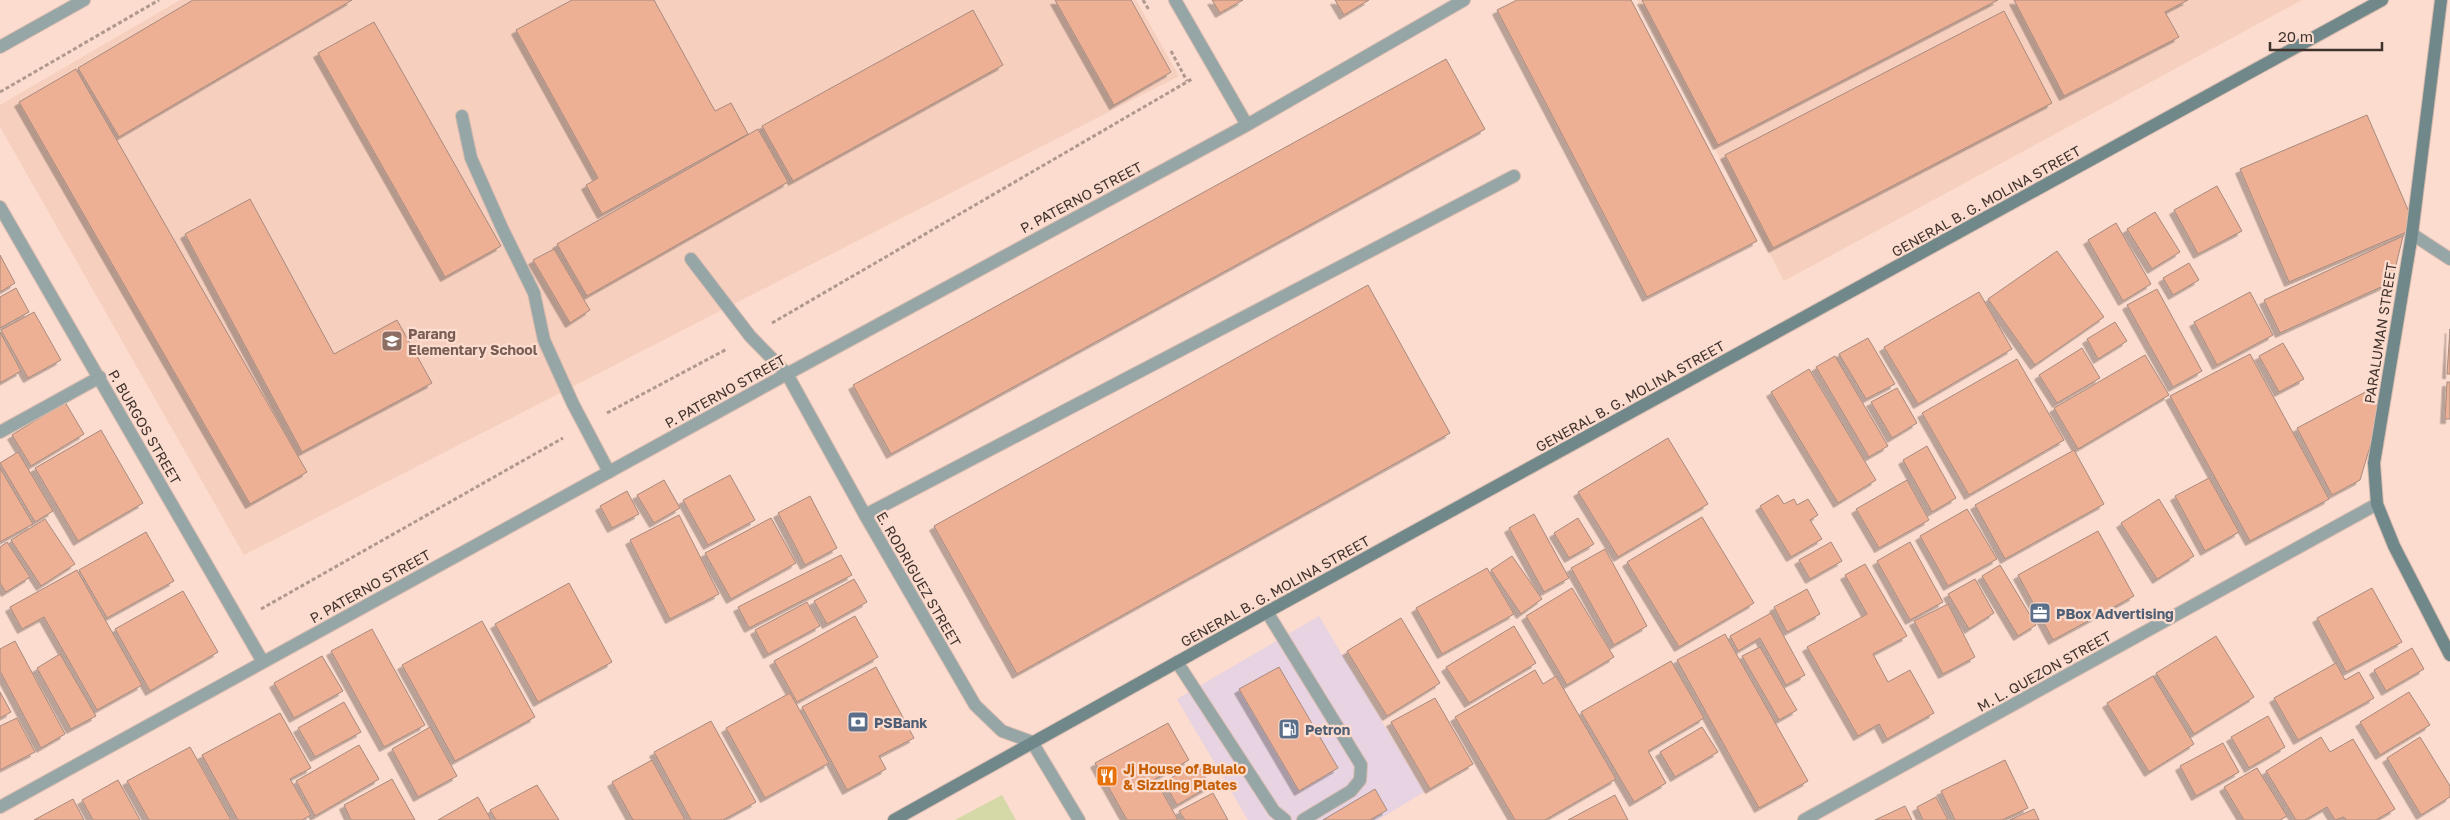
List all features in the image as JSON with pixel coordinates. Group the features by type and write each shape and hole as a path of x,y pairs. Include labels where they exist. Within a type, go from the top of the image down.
{"street":[{"path":"0,47 84,0"},
{"path":"1175,0 1246,125"},
{"name":"P. PATERNO STREET","path":"0,808 787,374 1246,125 1464,0"},
{"name":"GENERAL B. G. MOLINA STREET","path":"894,820 1267,612 2382,0"},
{"name":"PARALUMAN STREET","path":"2441,0 2412,234 2374,463 2377,504 2394,546 2450,655"},
{"path":"462,116 471,158 534,294 544,340 573,404 609,472"},
{"path":"865,515 1514,176"},
{"name":"P. BURGOS STREET","path":"0,207 263,662"},
{"path":"2412,234 2450,259"},
{"name":"E. RODRIGUEZ STREET","path":"691,259 750,336 787,374 865,515 975,705 1002,731 1032,742"},
{"path":"0,432 100,378"},
{"name":"M. L. QUEZON STREET","path":"1804,820 2377,504"},
{"path":"1267,612 1361,765 1360,780 1351,791 1303,820"},
{"path":"1177,662 1274,811 1285,820"},
{"path":"1032,742 1079,820"}],"path":[{"path":"0,92 159,0"}],"shaded area":[{"name":"Parang Elementary School","path":"180,0 1136,0 1179,76 244,555 0,127 0,105"},
{"path":"1637,0 2302,0 1784,281"},
{"path":"1319,616 1424,792 1378,820 1248,820 1177,699"}],"green space":[{"path":"1002,795 1016,820 955,820"}],"building":[{"path":"193,0 352,0 119,137 78,68"},
{"path":"572,0 654,0 715,111 731,103 748,134 602,214 586,185 598,178 516,30"},
{"path":"1055,0 1131,0 1171,72 1114,105"},
{"path":"1212,0 1243,0 1220,13"},
{"path":"1335,0 1369,0 1344,15"},
{"path":"1517,0 1631,0 1757,241 1647,297 1497,10"},
{"path":"1642,0 1998,0 1718,145"},
{"path":"2014,0 2188,0 2165,12 2179,37 2064,96"},
{"path":"973,10 1003,65 793,181 762,126"},
{"path":"2004,11 2052,103 1773,248 1725,155"},
{"path":"374,22 501,246 445,277 318,53"},
{"path":"1446,59 1485,129 891,454 853,385"},
{"path":"76,69 307,472 250,504 19,102"},
{"path":"2367,115 2416,228 2289,282 2240,169"},
{"path":"758,129 788,182 587,296 557,244"},
{"path":"2217,186 2242,231 2198,254 2174,210"},
{"path":"250,199 334,354 397,320 432,383 302,452 185,234"},
{"path":"2155,212 2180,252 2152,269 2127,229"},
{"path":"2116,223 2151,284 2123,301 2088,240"},
{"path":"2403,236 2392,282 2280,333 2264,300"},
{"path":"554,249 590,310 570,323 533,260"},
{"path":"2057,251 2104,317 2035,365 1988,299"},
{"path":"0,255 15,283 0,292"},
{"path":"2189,263 2199,280 2173,295 2163,278"},
{"path":"1368,285 1450,433 1017,674 934,526"},
{"path":"16,288 29,312 0,328 0,297"},
{"path":"2157,289 2202,371 2173,387 2127,305"},
{"path":"1979,292 2012,349 1918,404 1884,347"},
{"path":"2250,292 2273,335 2217,365 2194,322"},
{"path":"34,312 61,360 28,378 1,330"},
{"path":"2115,322 2127,341 2098,359 2087,339"},
{"path":"2450,329 2450,374 2447,374"},
{"path":"0,332 21,371 0,383"},
{"path":"1868,338 1895,384 1866,399 1839,354"},
{"path":"2283,343 2304,379 2279,392 2259,356"},
{"path":"2082,348 2100,378 2057,403 2039,375"},
{"path":"2250,354 2329,499 2250,541 2170,396"},
{"path":"2145,355 2169,395 2078,449 2054,408"},
{"path":"1835,356 1888,446 1869,457 1816,367"},
{"path":"2017,359 2064,440 1969,495 1922,413"},
{"path":"1809,369 1876,480 1838,503 1771,392"},
{"path":"2447,382 2450,382 2450,419 2445,419"},
{"path":"1897,388 1917,423 1892,438 1871,402"},
{"path":"2369,390 2380,413 2360,480 2332,495 2297,428"},
{"path":"65,402 84,434 31,466 12,435"},
{"path":"101,430 143,503 78,541 35,468"},
{"path":"1668,438 1708,504 1618,557 1578,492"},
{"path":"1927,446 1956,498 1932,512 1903,460"},
{"path":"2074,450 2104,504 2005,559 1975,505"},
{"path":"18,452 53,511 35,522 0,463"},
{"path":"0,468 33,524 0,542"},
{"path":"730,475 755,520 708,545 683,500"},
{"path":"2209,478 2239,532 2205,551 2175,496"},
{"path":"664,480 680,508 654,523 637,495"},
{"path":"1907,480 1929,520 1879,548 1856,509"},
{"path":"627,491 639,514 612,528 600,506"},
{"path":"1778,495 1784,504 1794,499 1797,505 1808,499 1818,515 1810,520 1822,539 1791,557 1760,506"},
{"path":"810,496 837,548 805,565 778,513"},
{"path":"2159,499 2194,556 2157,579 2121,523"},
{"path":"1967,509 1997,559 1948,586 1920,536"},
{"path":"1534,514 1569,578 1544,592 1509,528"},
{"path":"679,515 719,594 670,619 630,540"},
{"path":"1702,517 1754,603 1679,647 1627,562"},
{"path":"771,518 796,563 731,599 705,553"},
{"path":"1578,518 1594,544 1569,558 1554,533"},
{"path":"45,519 75,564 41,586 11,540"},
{"path":"2098,531 2134,596 2053,640 2018,575"},
{"path":"146,532 174,581 107,618 79,570"},
{"path":"7,542 30,577 6,592 0,583 0,547"},
{"path":"1831,542 1842,561 1810,579 1799,560"},
{"path":"1910,542 1943,602 1910,620 1877,561"},
{"path":"1605,549 1647,626 1614,645 1571,568"},
{"path":"841,555 852,575 749,628 738,607"},
{"path":"1512,556 1542,599 1521,614 1491,570"},
{"path":"1865,564 1907,636 1873,654 1888,682 1910,670 1934,713 1887,739 1879,724 1858,736 1807,647 1867,614 1845,575"},
{"path":"2000,565 2036,625 2018,636 1982,576"},
{"path":"1487,568 1514,614 1442,654 1416,608"},
{"path":"77,570 142,685 97,710 44,617 22,629 10,607"},
{"path":"854,579 867,602 827,624 814,601"},
{"path":"1975,579 1994,613 1969,629 1948,594"},
{"path":"569,583 612,662 538,702 495,624"},
{"path":"1572,588 1614,657 1567,685 1526,616"},
{"path":"2372,588 2402,642 2346,672 2317,618"},
{"path":"1807,589 1820,614 1787,632 1774,607"},
{"path":"183,591 218,652 150,691 115,629"},
{"path":"807,602 820,626 768,654 755,630"},
{"path":"1948,604 1975,657 1943,674 1914,621"},
{"path":"1771,613 1805,675 1786,685 1760,638 1738,651 1730,636"},
{"path":"855,616 878,657 797,702 774,661"},
{"path":"1401,618 1440,683 1387,716 1347,651"},
{"path":"482,621 535,717 455,761 402,665"},
{"path":"1514,626 1536,663 1469,703 1446,667"},
{"path":"372,629 425,725 384,747 331,651"},
{"path":"1725,634 1808,781 1759,808 1677,660"},
{"path":"2216,636 2254,697 2194,734 2156,673"},
{"path":"15,641 65,734 41,748 0,671 0,649"},
{"path":"1760,647 1797,710 1779,720 1742,656"},
{"path":"2412,648 2424,669 2386,691 2374,670"},
{"path":"60,654 96,716 71,729 37,668"},
{"path":"322,656 343,691 294,718 274,683"},
{"path":"1671,661 1704,718 1648,751 1666,783 1634,802 1581,712"},
{"path":"2336,663 2345,680 2359,672 2374,698 2298,740 2274,698"},
{"name":"PSBank","path":"876,667 914,738 879,756 886,769 847,790 802,707"},
{"name":"Petron","path":"1279,667 1338,768 1299,791 1239,689"},
{"path":"1535,670 1543,684 1556,676 1616,779 1545,820 1515,820 1455,717"},
{"path":"2153,676 2194,744 2149,772 2107,703"},
{"path":"0,692 11,712 0,718"},
{"path":"2409,692 2430,725 2380,755 2360,722"},
{"path":"790,693 829,763 765,798 726,728"},
{"path":"1435,698 1473,764 1430,789 1391,722"},
{"path":"344,702 361,732 315,757 298,728"},
{"path":"280,713 311,768 290,779 311,815 302,820 238,820 202,755"},
{"path":"2268,716 2285,747 2249,768 2231,737"},
{"path":"17,718 35,752 0,770 0,726"},
{"path":"711,721 756,802 723,820 691,820 654,752"},
{"path":"1168,723 1189,760 1155,779 1178,820 1127,820 1095,763"},
{"path":"430,727 457,776 418,797 392,749"},
{"path":"1702,727 1718,752 1675,777 1660,752"},
{"path":"2321,737 2330,752 2353,739 2395,809 2376,820 2346,820 2344,817 2335,820 2327,807 2305,820 2296,820 2266,771"},
{"path":"2420,737 2450,786 2450,797 2421,815 2387,758"},
{"path":"2223,743 2239,772 2196,796 2180,766"},
{"path":"359,745 379,779 315,816 296,781"},
{"path":"190,747 231,820 149,820 127,781"},
{"path":"652,760 685,820 633,820 612,782"},
{"path":"2005,760 2028,808 2002,820 1955,820 1941,791"},
{"path":"1197,763 1210,786 1177,805 1164,782"},
{"path":"2257,768 2287,816 2280,820 2244,820 2224,787"},
{"path":"392,779 415,820 351,820 344,805"},
{"path":"118,780 140,820 93,820 82,800"},
{"path":"537,785 559,820 496,820 490,810"},
{"path":"1375,789 1387,810 1370,820 1323,820"},
{"path":"1213,793 1228,820 1185,820 1179,811"},
{"path":"1615,795 1628,820 1568,820"},
{"path":"478,797 491,820 438,820"},
{"path":"1936,797 1948,820 1923,820 1917,807"},
{"path":"73,799 84,820 34,820"},
{"path":"1905,806 1912,820 1875,820"},
{"path":"2034,809 2039,820 2010,820"}],"place":[{"name":"Parang Elementary School","path":"392,341"},
{"name":"PBox Advertising","path":"2040,613"},
{"name":"PSBank","path":"858,722"},
{"name":"Petron","path":"1289,729"},
{"name":"Jj House of Bulalo & Sizzling Plates","path":"1107,776"}]}
